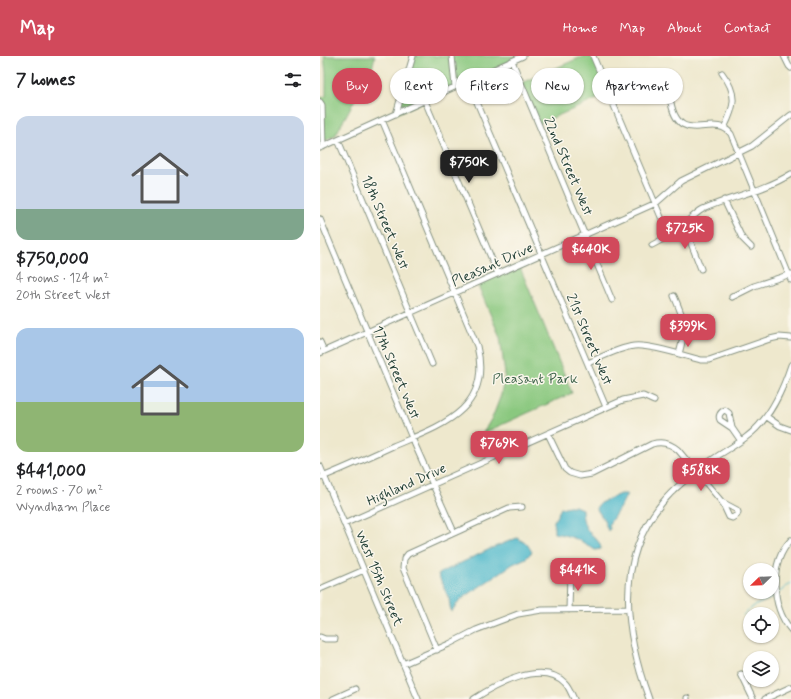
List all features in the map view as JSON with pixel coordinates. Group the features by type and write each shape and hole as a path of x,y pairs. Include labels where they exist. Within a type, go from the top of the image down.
{"street":[{"path":"396,114 414,56"},
{"path":"448,90 455,87 452,56"},
{"path":"497,68 524,56"},
{"path":"593,56 670,236"},
{"path":"784,56 791,68"},
{"name":"22nd Street West","path":"512,61 612,300"},
{"path":"722,73 730,84 734,99 732,112 724,128"},
{"path":"320,102 322,105 321,147 417,104"},
{"path":"427,104 498,274"},
{"name":"21st Street West","path":"478,104 606,407"},
{"path":"672,104 674,113 683,124 695,128 717,126 724,128 732,134 738,153 791,276 754,286 732,297"},
{"name":"Pleasant Drive","path":"322,352 585,236 656,203 681,181 752,146 791,115"},
{"path":"322,477 444,424 461,412 472,396 478,381 480,360 477,346 382,120"},
{"name":"18th Street West","path":"338,140 432,364"},
{"path":"652,245 670,236 684,226 701,210 724,200 755,192 791,174"},
{"path":"724,200 742,238 751,247"},
{"name":"17th Street West","path":"320,219 412,438 434,484 454,532"},
{"path":"684,226 701,269"},
{"path":"674,296 685,325 685,335 679,354"},
{"path":"588,363 624,348 635,346 645,346 701,360 709,360 770,339 780,337 791,338"},
{"path":"320,342 322,352"},
{"path":"649,699 634,650 628,609 630,570 636,548 645,529 673,490 717,456 741,441 755,430 767,417 783,386 791,365"},
{"name":"Highland Drive","path":"344,524 623,400 643,396 654,401"},
{"path":"767,417 780,426 791,430"},
{"path":"732,428 741,441"},
{"path":"548,434 558,457 567,471 583,476 590,475 652,444 664,443 677,449 722,502"},
{"name":"West 15th Street","path":"320,466 322,477 364,570 418,699"},
{"path":"437,650 403,568 404,559 408,554 454,532 509,508 522,507"},
{"path":"791,540 785,546 777,562 776,582 778,607 782,617 791,630"},
{"path":"320,589 364,570"},
{"path":"569,610 570,574"},
{"path":"403,664 437,650 476,630 518,614 542,610 628,609"},
{"path":"320,637 325,639 335,639"},
{"path":"474,699 492,688 514,679 529,675 543,674 552,675 563,681 574,699"},
{"path":"742,674 753,699"},
{"path":"765,699 791,687"},
{"path":"333,699 355,689"}],"green space":[{"path":"324,56 375,56 372,68 332,68 332,104 352,104 335,136 320,143 320,98 326,96"},
{"path":"413,56 523,56 497,68 456,68 456,87 448,90 448,68 409,68"},
{"path":"584,56 593,56 598,68 592,68 592,101 538,124 523,88 523,82 531,79 531,104 584,104 584,68 556,68"},
{"path":"399,104 418,104 396,114"},
{"name":"Pleasant Park","path":"519,265 572,393 483,433 493,416 501,395 505,374 500,337 477,283"}],"water":[{"path":"620,494 627,494 609,524 610,529 608,531 604,520 596,508 600,503"},
{"path":"575,506 582,509 586,528 598,542 601,549 595,550 576,539 554,533 554,521 561,508"},
{"path":"517,538 527,544 532,552 526,558 513,564 460,600 451,612 449,599 438,574 492,548"}],"waterway":[{"path":"779,592 791,583"},
{"path":"753,607 769,599"}]}
